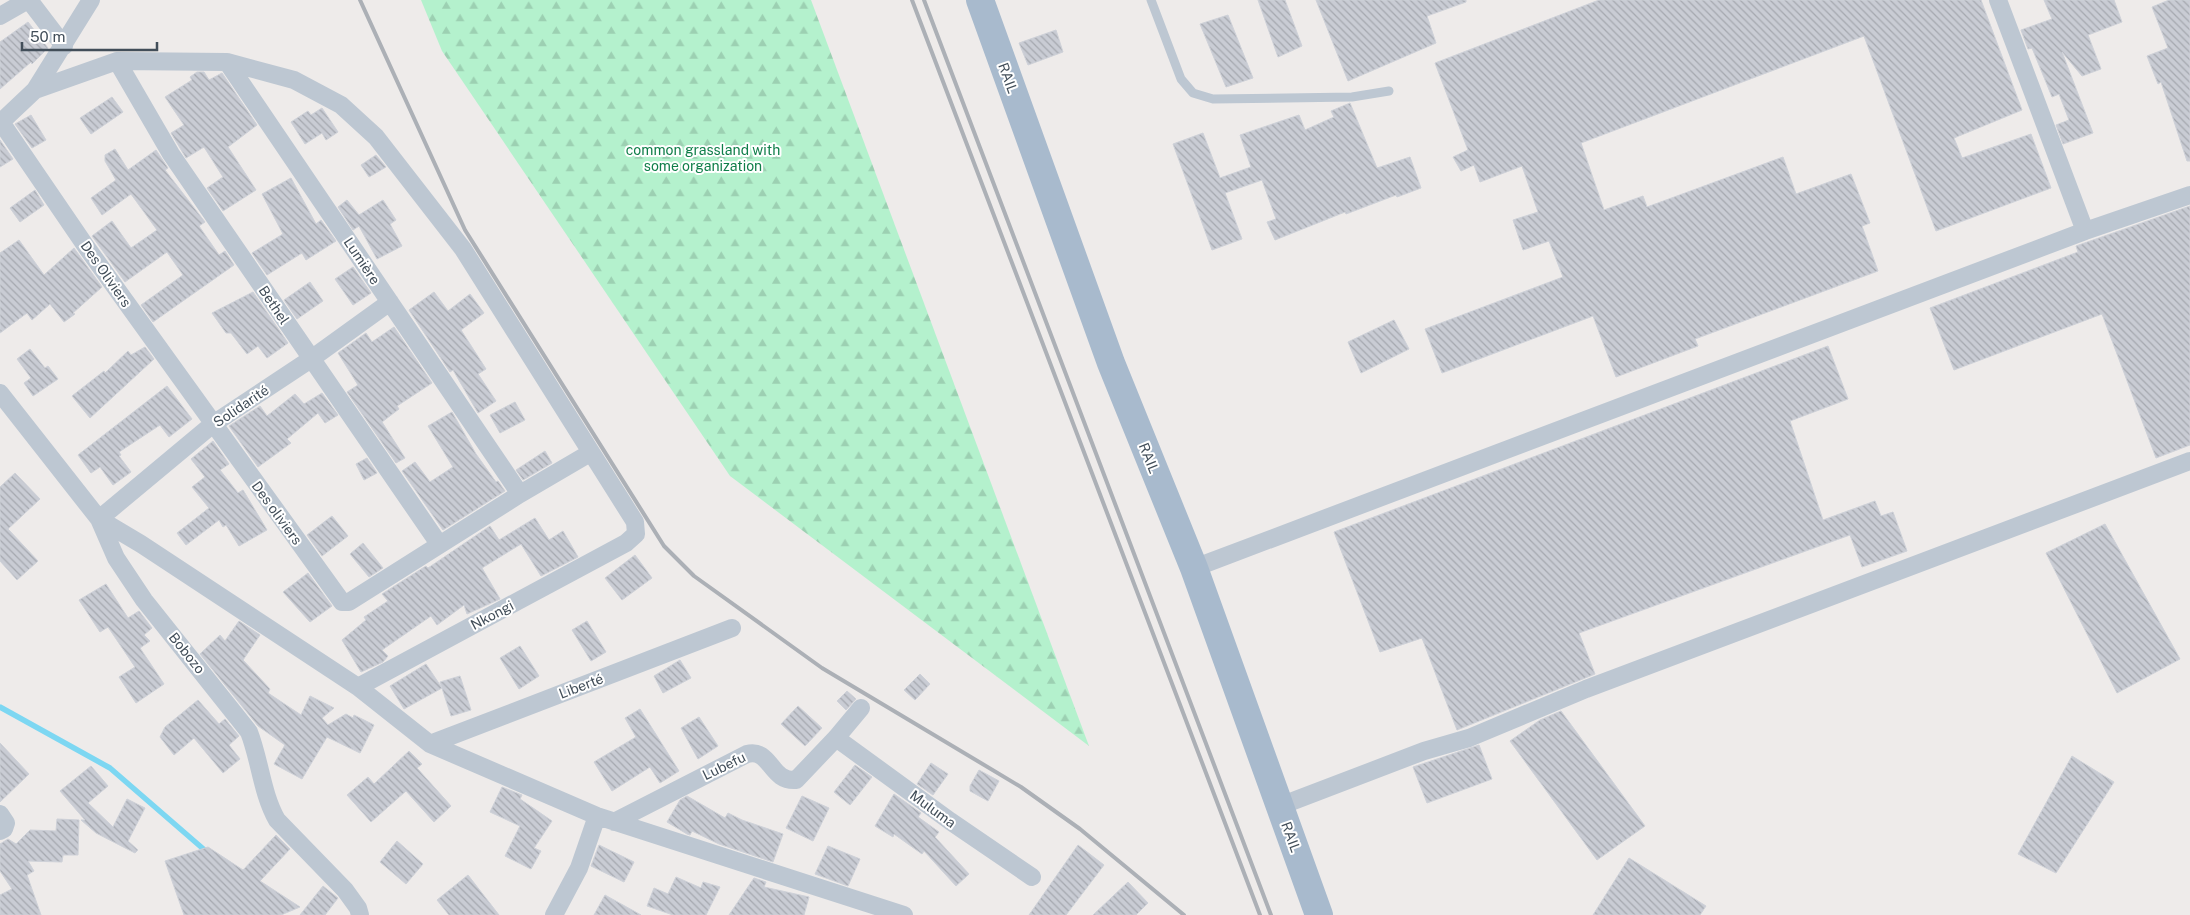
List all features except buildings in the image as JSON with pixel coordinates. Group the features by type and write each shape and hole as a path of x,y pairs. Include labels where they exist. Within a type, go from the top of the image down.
{"main road":[{"name":"RAIL","path":"980,0 1111,363 1194,568 1319,915"}],"street":[{"path":"0,16 28,0 64,46"},
{"name":"Des Oliviers","path":"91,0 36,90 0,123 213,424"},
{"path":"1998,0 2085,231"},
{"path":"36,90 117,61 226,62 294,80 341,105 376,137 463,249 590,453 439,544"},
{"name":"Bethel","path":"117,61 171,154 439,544"},
{"name":"Lumière","path":"226,62 520,494"},
{"path":"1194,568 2085,231 2190,195"},
{"name":"Solidarité","path":"99,519 213,424 311,359 390,302"},
{"name":"Bobozo","path":"0,393 99,519 116,558 144,600 249,732 271,810 277,820 345,890 358,908 360,915"},
{"name":"Des oliviers","path":"213,424 342,602 349,602 439,544"},
{"name":"Nkongi","path":"358,687 626,543 636,534 635,522 590,453"},
{"path":"1280,806 1424,751 1469,738 1596,686 2190,462"},
{"path":"99,519 142,544 358,687 430,744 597,816 866,909 904,915"},
{"name":"Liberté","path":"430,744 732,628"},
{"name":"Lubefu","path":"614,822 754,752 762,756 780,776 787,780 796,780 836,738 861,708"},
{"name":"Muluma","path":"836,738 950,821 1032,877"},
{"path":"0,814 6,823 4,829 0,831"},
{"path":"554,915 579,868 597,816"}],"lane":[{"path":"1150,0 1180,79 1193,93 1213,99 1352,98 1389,91"}],"green space":[{"name":"common grassland with some organization","path":"421,0 811,0 1089,746 730,476 442,51"}],"waterway":[{"path":"0,707 110,768 208,853"}],"railway":[{"path":"360,0 465,230 664,546 694,576 822,668 1021,787 1080,829 1184,915"},
{"path":"912,0 1260,915"},
{"path":"924,0 1271,915"}]}
